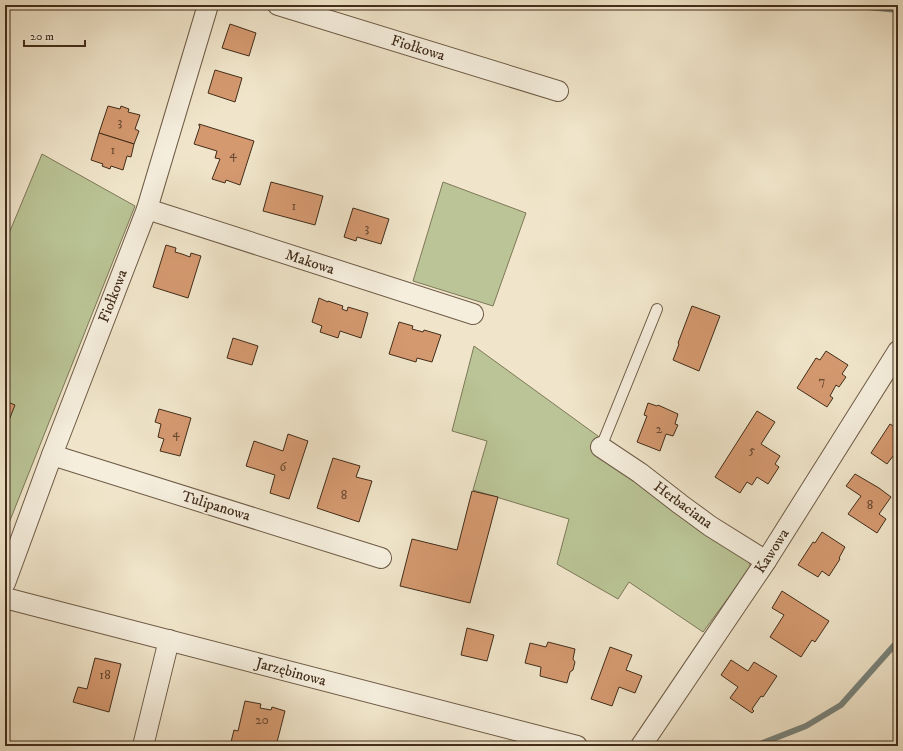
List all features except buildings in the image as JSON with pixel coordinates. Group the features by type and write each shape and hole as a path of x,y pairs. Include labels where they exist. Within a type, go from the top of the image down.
{"street":[{"name":"Fiołkowa","path":"5,583 52,455 147,209 208,5"},
{"name":"Fiołkowa","path":"278,5 558,91"},
{"name":"Makowa","path":"147,209 473,314"},
{"name":"Kawowa","path":"641,746 766,561 898,351"},
{"name":"Herbaciana","path":"601,447 640,473 704,521 766,561"},
{"name":"Tulipanowa","path":"52,455 381,558"},
{"name":"Jarzębinowa","path":"5,598 169,640 523,740 578,746"},
{"path":"143,746 169,640"}],"lane":[{"path":"601,447 658,309"}],"green space":[{"path":"42,154 135,206 5,533 5,243"},
{"path":"443,182 526,213 493,306 413,281"},
{"path":"474,346 609,444 746,556 751,567 703,632 629,582 618,599 557,564 569,519 473,490 487,441 452,431"}],"waterway":[{"path":"848,5 898,10"},
{"path":"755,746 806,726 841,705 898,641"}]}
